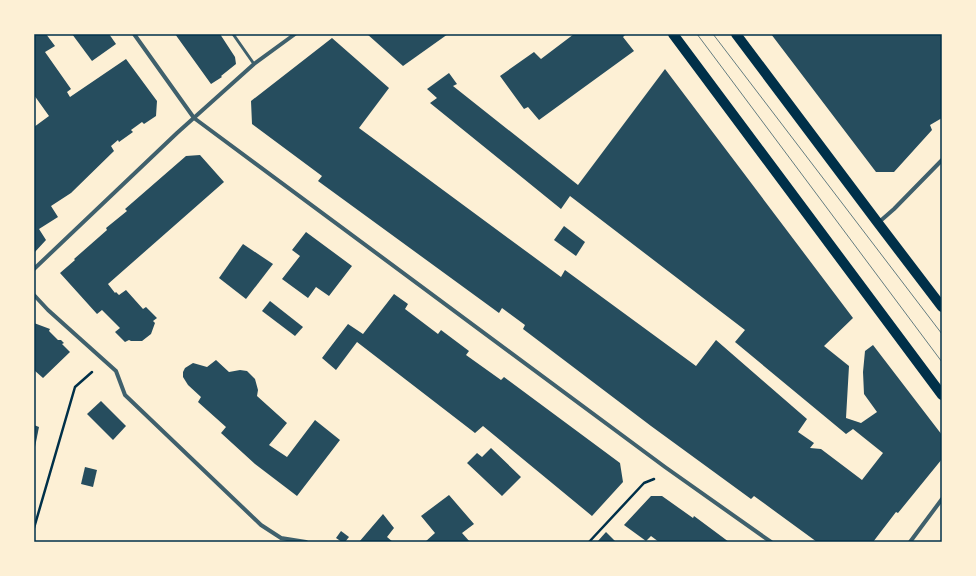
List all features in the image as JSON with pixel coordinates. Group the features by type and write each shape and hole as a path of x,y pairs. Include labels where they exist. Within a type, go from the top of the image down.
{"main road":[{"path":"673,34 942,395"},
{"path":"736,34 942,307"}],"street":[{"path":"134,34 194,118 665,467 771,542"},
{"path":"34,268 177,133 254,64 295,34"},
{"path":"878,223 894,209 942,160"},
{"path":"34,295 48,310 116,371 125,395 261,525 281,538 306,542"},
{"path":"910,542 942,499"}],"lane":[{"path":"233,34 254,64"}],"path":[{"path":"34,528 75,387 92,372"},
{"path":"589,542 644,483"}],"building":[{"path":"34,34 46,34 55,46 45,52 71,89 67,92 70,97 126,59 157,101 156,116 144,124 142,122 131,130 133,132 119,142 118,140 111,146 114,151 71,193 51,206 58,217 39,229 46,240 34,253 34,127 49,116 34,95"},
{"path":"72,34 109,34 116,44 92,61"},
{"path":"175,34 220,34 235,57 236,64 221,76 222,77 211,84"},
{"path":"367,34 448,34 403,66"},
{"path":"574,34 626,34 623,37 634,51 539,120 528,107 524,109 500,76 534,52 541,59"},
{"path":"771,34 942,34 942,118 930,125 932,130 894,172 876,172"},
{"path":"332,38 389,88 359,128 561,277 565,270 696,366 716,340 807,419 798,432 814,443 810,448 821,449 862,480 883,453 853,429 846,434 735,342 745,330 570,196 561,209 430,103 437,98 427,89 449,73 457,84 453,86 578,185 665,69 853,318 824,346 849,366 846,418 861,423 877,412 864,394 863,372 865,351 873,345 942,435 942,459 898,513 896,512 873,542 817,542 754,496 751,499 651,426 523,329 525,325 502,308 499,313 318,181 322,176 252,124 251,101"},
{"path":"200,155 224,182 108,284 115,293 116,292 119,295 126,290 143,309 146,307 157,318 153,321 155,323 151,334 142,341 129,340 125,342 115,332 120,328 102,310 97,314 60,273 107,230 106,228 127,211 125,209 186,156"},
{"path":"564,226 585,242 576,256 554,240"},
{"path":"306,232 352,266 329,296 316,287 308,298 282,279 300,256 292,250"},
{"path":"243,244 273,264 246,299 219,278"},
{"path":"394,294 408,304 405,309 438,334 441,330 469,351 466,355 501,380 504,377 620,463 623,482 592,516 483,426 475,433 357,342 336,370 322,358 348,324 363,334"},
{"path":"270,301 303,327 295,336 262,311"},
{"path":"34,323 50,329 49,331 58,340 61,340 64,343 62,344 70,352 43,378 34,370"},
{"path":"216,360 229,372 240,370 247,371 255,379 258,390 257,396 287,423 269,445 287,457 315,420 340,440 297,496 255,464 221,433 226,427 198,402 201,397 188,385 183,377 185,368 193,363 207,367"},
{"path":"101,401 126,426 113,440 87,414"},
{"path":"34,425 39,427 35,447 34,447"},
{"path":"491,448 521,477 502,496 467,463 477,453 482,457"},
{"path":"85,467 97,470 93,487 81,484"},
{"path":"449,495 474,524 462,533 470,542 425,542 435,533 421,516"},
{"path":"651,496 662,496 693,518 694,516 729,542 659,542 651,536 646,541 624,525"},
{"path":"383,514 394,528 387,537 393,542 359,542"},
{"path":"341,531 349,537 345,542 342,542 336,538"},
{"path":"606,532 616,542 597,542"}],"tram line":[{"path":"697,34 942,362"},
{"path":"713,34 942,334"}]}
